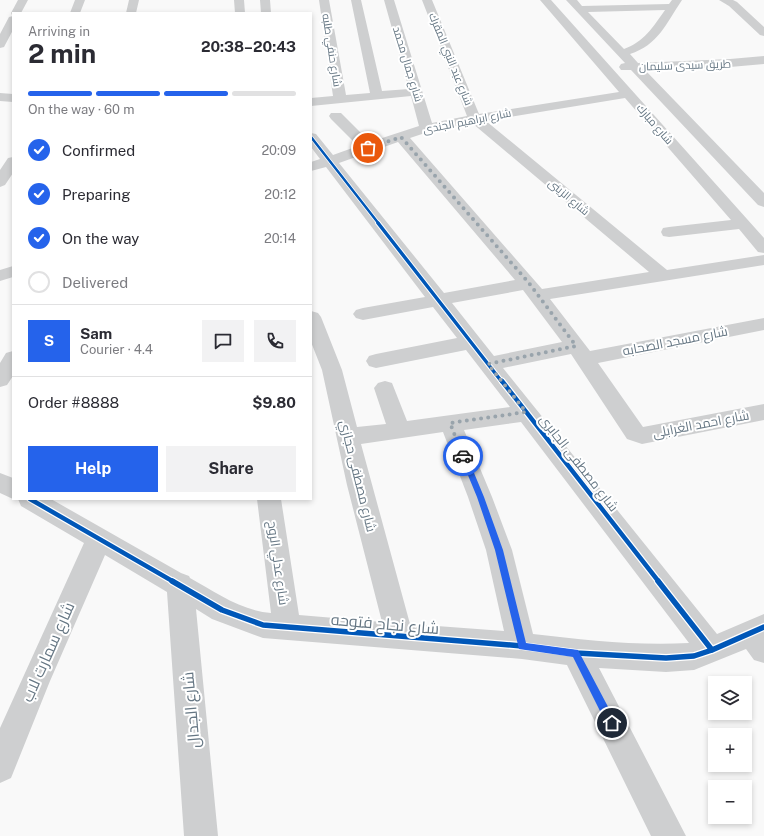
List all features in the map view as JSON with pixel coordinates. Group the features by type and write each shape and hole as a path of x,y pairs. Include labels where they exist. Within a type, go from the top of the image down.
{"street":[{"path":"17,12 23,0"},
{"path":"75,12 80,0"},
{"path":"131,12 134,0"},
{"path":"239,0 240,12"},
{"path":"265,0 266,12"},
{"name":"شارع حنفي طلبه","path":"324,0 340,99"},
{"path":"356,0 377,96"},
{"name":"شارع جمال محمد","path":"389,0 427,128"},
{"name":"شارع عبد النبي المقرك","path":"427,0 474,118"},
{"name":"شارع مبارك","path":"545,0 764,248"},
{"path":"724,0 733,4 764,33"},
{"path":"575,4 674,4"},
{"name":"شارع مبارك","path":"575,4 764,202"},
{"path":"622,53 637,48 647,42 674,4"},
{"path":"0,45 12,21"},
{"name":"طريق سيدى سليمان","path":"605,68 672,66 764,60"},
{"path":"672,66 681,75"},
{"name":"طريق سيدى سليمان","path":"624,90 650,82 664,81"},
{"name":"شارع ابراهيم الجندى","path":"320,164 427,128 624,90"},
{"path":"312,102 417,92"},
{"path":"0,97 12,98"},
{"path":"336,116 368,148"},
{"name":"شارع الزينى","path":"474,118 664,276"},
{"path":"401,137 534,289 581,352"},
{"name":"شارع مصطفى الجابرى","path":"312,140 320,164 438,300 712,650"},
{"path":"0,182 12,163"},
{"path":"669,232 743,224"},
{"path":"363,314 438,300 664,276 764,260"},
{"path":"0,276 12,271"},
{"name":"شارع مصطفى حجازي","path":"312,320 332,370 400,637"},
{"name":"شارع مسجد الصحابه","path":"488,364 581,352 764,324"},
{"path":"376,361 471,342"},
{"path":"0,348 12,347"},
{"name":"شارع احمد الغرابلى","path":"581,352 635,434 638,435 642,436 764,412"},
{"path":"0,380 12,360"},
{"path":"385,388 400,430"},
{"path":"348,437 526,412"},
{"path":"450,423 480,497 499,550 522,646"},
{"path":"0,482 12,488"},
{"name":"شارع نجاح فتوحه","path":"32,500 180,584 222,610 263,626 522,646 576,653 666,658 694,656 760,637"},
{"name":"شارع عدلي الروح","path":"269,500 286,628"},
{"name":"شارع سمارت لاب","path":"0,767 22,709 99,539"},
{"name":"شارع الجدال","path":"180,584 201,836"},
{"path":"576,653 669,836"}],"cycle path":[{"path":"312,138 712,650"},
{"path":"32,500 222,610 263,625 522,646 576,653 666,658 694,656 712,650 764,627"}],"way so far":[{"path":"368,148 401,137 529,283 576,346 488,364 526,412 450,423 463,456"}],"route":[{"path":"463,456 480,497 499,550 522,646 576,653 612,723"}]}
